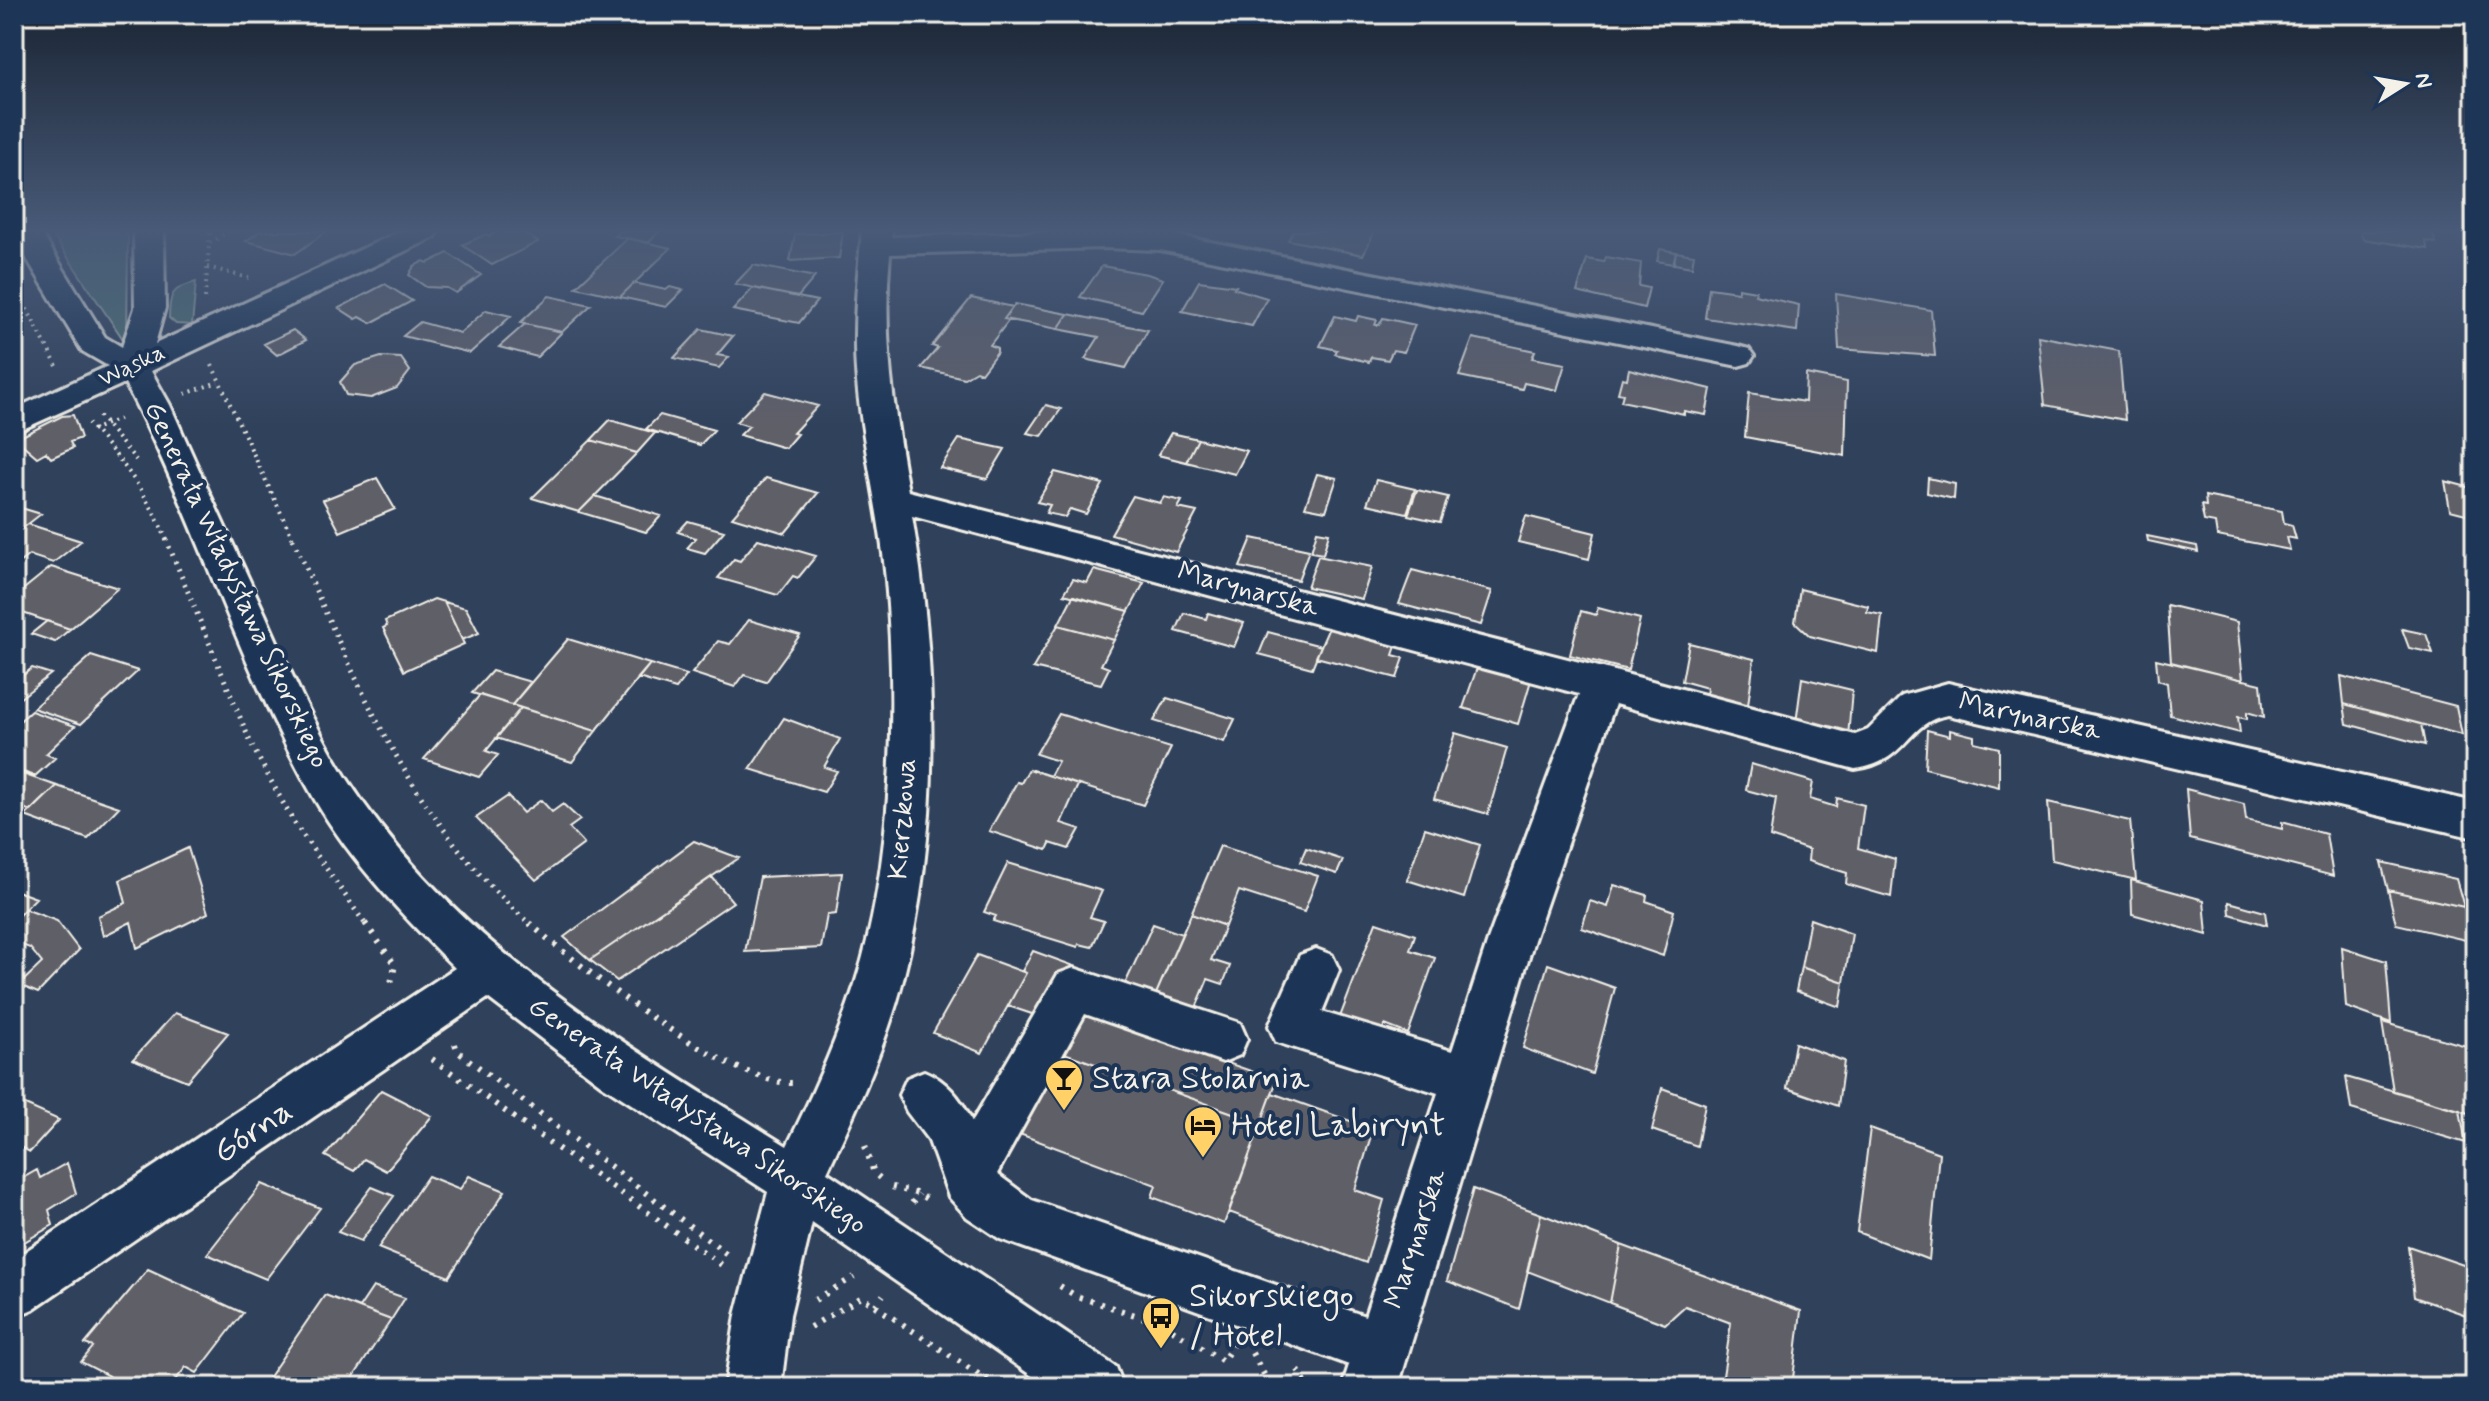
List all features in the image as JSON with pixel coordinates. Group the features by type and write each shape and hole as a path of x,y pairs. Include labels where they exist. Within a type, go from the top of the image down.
{"street":[{"name":"Generała Władysława Sikorskiego","path":"64,296 93,344 132,366 153,405 276,683 331,789 404,888 489,971 554,1023 619,1069 796,1181 1096,1387"},
{"name":"Generała Władysława Sikorskiego","path":"132,366 150,308 150,296"},
{"name":"Wąska","path":"14,422 282,296"},
{"name":"Kierzkowa","path":"753,1387 763,1315 796,1181 835,1102 879,983 897,905 907,816 911,659 904,577 873,381 871,296"},
{"path":"1438,296 1738,356"},
{"name":"Marynarska","path":"892,505 915,503 1855,752 1868,752 1885,741 1914,708 1948,699 1972,702 2475,820"},
{"name":"Marynarska","path":"1375,1368 1511,940 1603,683"},
{"path":"1316,970 1293,1026 1468,1079"},
{"name":"Górna","path":"14,1290 407,1029 489,971"},
{"path":"967,1179 1074,989 1223,1039"},
{"path":"924,1095 949,1127 967,1179 985,1199 1018,1221 1375,1368"}],"path":[{"path":"20,296 64,378"},
{"path":"205,296 205,321 217,341 206,348 218,382 279,505 396,761 461,853 512,905 613,990 679,1033 761,1078 782,1085 799,1083"},
{"path":"425,1054 727,1265 725,1280"},
{"path":"875,1306 910,1261"},
{"path":"799,1333 862,1297 998,1387"}],"green space":[{"path":"94,296 127,296 127,345"},
{"path":"195,296 192,325 176,324 169,318 171,298"}],"building":[{"path":"361,296 405,296 412,301 371,323 360,317 356,319 339,308"},
{"path":"549,296 591,305 562,332 520,323"},
{"path":"621,296 677,296 666,307"},
{"path":"745,296 794,296 817,301 799,323 733,310"},
{"path":"1080,296 1152,296 1142,311"},
{"path":"1190,296 1267,298 1252,326 1182,311"},
{"path":"1595,296 1647,296 1644,308"},
{"path":"1708,296 1761,296 1799,305 1797,331 1705,318"},
{"path":"1836,296 1931,310 1935,356 1839,349"},
{"path":"971,298 1013,307 1004,319 1009,320 990,345 997,348 997,352 981,373 976,371 964,378 921,368 938,348 932,346"},
{"path":"1015,304 1068,314 1058,329 1004,319"},
{"path":"486,310 511,316 470,353 403,336 420,322 460,333"},
{"path":"1068,314 1148,330 1126,368 1085,359 1099,337 1058,329"},
{"path":"1335,316 1356,321 1358,316 1377,320 1375,325 1379,325 1383,318 1415,325 1404,352 1393,350 1388,360 1371,357 1369,362 1335,354 1337,350 1320,346"},
{"path":"525,324 562,332 537,357 499,347"},
{"path":"701,329 733,336 717,355 729,357 719,368 674,358"},
{"path":"293,330 306,340 277,355 264,344"},
{"path":"2038,336 2119,351 2125,420 2045,405"},
{"path":"1473,338 1535,351 1532,358 1565,364 1557,390 1524,383 1522,389 1459,376"},
{"path":"381,357 401,358 410,371 397,388 371,398 346,395 340,382 355,365"},
{"path":"1629,369 1711,389 1706,415 1684,411 1684,414 1621,401 1623,394 1618,393 1622,378 1627,379"},
{"path":"1806,374 1847,382 1845,456 1745,437 1749,393 1805,402"},
{"path":"765,392 818,406 793,433 797,434 785,448 740,435 749,426 736,422"},
{"path":"1046,405 1061,409 1042,436 1027,433"},
{"path":"73,415 81,438 70,442 73,448 51,458 46,452 37,457 16,439 62,416"},
{"path":"660,415 714,430 700,445 646,429"},
{"path":"610,420 655,433 637,453 591,440"},
{"path":"1171,433 1198,439 1186,462 1158,455"},
{"path":"959,439 1005,449 987,479 940,468"},
{"path":"1198,439 1247,451 1235,474 1186,462"},
{"path":"591,440 637,453 579,512 532,498"},
{"path":"1055,472 1103,484 1086,514 1070,509 1065,517 1046,513 1050,505 1037,502"},
{"path":"1317,474 1337,478 1326,511 1305,507"},
{"path":"377,478 395,509 340,532 323,500"},
{"path":"766,478 818,493 785,533 732,517"},
{"path":"1928,478 1955,484 1954,499 1927,493"},
{"path":"1376,480 1415,489 1407,513 1367,504"},
{"path":"2445,481 2475,489 2475,526 2471,525 2470,515 2450,510"},
{"path":"1417,490 1448,497 1440,522 1408,515"},
{"path":"595,496 661,516 646,532 579,512"},
{"path":"1133,496 1160,503 1164,497 1182,501 1178,508 1197,512 1176,552 1111,534"},
{"path":"2205,496 2282,511 2284,523 2292,525 2296,539 2287,537 2290,550 2217,536 2215,523 2204,521 2201,505 2206,506"},
{"path":"18,507 41,514 14,535 14,510"},
{"path":"1526,516 1595,533 1589,559 1518,542"},
{"path":"688,521 724,531 705,553 687,548 696,538 678,532"},
{"path":"28,524 81,541 53,563 29,555 14,567 14,535"},
{"path":"1317,531 1329,533 1323,554 1311,552"},
{"path":"2147,536 2197,546 2198,552 2148,541"},
{"path":"1252,538 1309,550 1298,580 1240,567"},
{"path":"758,539 816,556 798,578 793,576 778,595 718,578 734,559 740,561"},
{"path":"1318,556 1372,567 1362,599 1307,587"},
{"path":"51,567 118,588 70,629 14,610 14,597"},
{"path":"1094,570 1144,583 1129,611 1064,594 1073,579 1087,583"},
{"path":"1412,570 1492,591 1481,625 1399,604"},
{"path":"1800,589 1868,606 1867,612 1882,615 1878,653 1810,636 1795,622"},
{"path":"1073,596 1129,611 1114,640 1058,625"},
{"path":"434,599 444,602 464,644 404,671 383,628 387,626 385,621"},
{"path":"444,602 466,608 479,633 462,640"},
{"path":"2167,605 2237,622 2243,680 2171,662"},
{"path":"1598,608 1640,619 1628,670 1570,655 1581,611 1596,615"},
{"path":"1184,613 1206,619 1208,613 1244,623 1234,647 1176,631"},
{"path":"749,620 800,635 766,682 744,675 735,687 692,673 718,641 730,644"},
{"path":"47,621 70,629 55,642 31,634"},
{"path":"1331,623 1398,640 1393,655 1404,658 1397,678 1316,657"},
{"path":"1058,625 1114,640 1101,665 1109,668 1101,684 1033,668"},
{"path":"2402,629 2426,634 2433,653 2409,648"},
{"path":"1268,632 1321,646 1312,668 1259,654"},
{"path":"568,639 650,664 596,731 512,705"},
{"path":"1689,643 1754,659 1748,705 1706,695 1707,688 1682,681"},
{"path":"91,656 138,671 81,724 33,708"},
{"path":"2156,659 2261,684 2264,717 2247,712 2247,719 2238,717 2240,733 2170,715 2167,683 2158,680"},
{"path":"1479,662 1532,677 1518,724 1463,708"},
{"path":"650,664 687,675 676,689 638,678"},
{"path":"32,668 51,674 14,703 14,673 22,676"},
{"path":"492,671 531,682 512,705 472,693"},
{"path":"2341,676 2456,706 2462,735 2344,704"},
{"path":"1802,678 1852,690 1848,737 1796,723"},
{"path":"480,695 521,708 486,751 498,755 479,777 424,759"},
{"path":"1167,698 1235,719 1224,742 1154,721"},
{"path":"2344,704 2421,724 2425,745 2347,724"},
{"path":"521,708 596,731 572,762 496,738"},
{"path":"31,711 75,726 46,754 55,758 35,776 14,769 14,726"},
{"path":"1059,714 1171,748 1143,805 1050,776 1058,761 1036,754"},
{"path":"784,718 840,739 824,767 837,771 824,792 750,769"},
{"path":"1927,730 1950,736 1950,730 1974,736 1974,742 1999,748 1999,787 1925,768"},
{"path":"1455,733 1507,748 1488,814 1434,799"},
{"path":"1751,764 1813,782 1810,799 1836,807 1837,798 1864,805 1858,848 1895,859 1891,897 1846,884 1847,873 1808,861 1809,850 1770,837 1776,798 1746,790"},
{"path":"1029,769 1078,785 1061,823 1080,829 1069,849 1050,843 1047,850 989,831 1017,782 1021,783"},
{"path":"14,771 57,786 31,811 14,805"},
{"path":"57,786 119,807 88,839 25,816"},
{"path":"2186,789 2244,804 2246,820 2282,829 2282,822 2326,834 2333,876 2190,839"},
{"path":"508,796 523,813 541,800 552,812 563,804 580,820 569,828 584,844 536,880 476,818"},
{"path":"2048,802 2130,821 2136,880 2052,860"},
{"path":"1425,828 1480,845 1464,898 1407,880"},
{"path":"694,841 739,858 590,960 564,937"},
{"path":"1220,846 1318,876 1304,912 1239,891 1225,926 1191,914"},
{"path":"188,848 208,913 137,948 131,922 103,936 98,916 126,903 120,880"},
{"path":"1306,848 1343,860 1337,874 1300,862"},
{"path":"2381,862 2456,879 2464,907 2388,890"},
{"path":"1008,863 1102,891 1090,917 1104,921 1092,947 1079,944 1078,947 993,921 996,916 984,912"},
{"path":"842,873 836,914 827,915 821,948 745,952 760,877"},
{"path":"712,877 733,902 617,981 590,960"},
{"path":"2131,880 2204,900 2207,935 2132,914"},
{"path":"1614,885 1647,895 1646,901 1674,911 1663,956 1582,928 1590,901 1608,907"},
{"path":"14,890 36,898 14,920"},
{"path":"2388,890 2464,907 2474,942 2396,924"},
{"path":"2229,902 2265,912 2267,925 2230,914"},
{"path":"25,909 57,921 79,950 38,993 19,985 42,963 30,948 14,942 14,920"},
{"path":"1191,914 1225,926 1211,960 1230,966 1223,984 1208,979 1196,1008 1156,994"},
{"path":"1810,919 1852,934 1844,982 1801,967"},
{"path":"1376,922 1415,935 1410,950 1435,958 1408,1034 1385,1025 1379,1041 1337,1025"},
{"path":"1153,924 1182,934 1156,994 1125,984"},
{"path":"2342,947 2386,961 2391,1023 2346,1007"},
{"path":"1033,951 1077,967 1062,999 1041,1017 1008,1006 1026,973 1022,971"},
{"path":"977,955 1026,973 982,1053 933,1033"},
{"path":"1548,964 1615,988 1592,1074 1523,1048"},
{"path":"1801,967 1844,982 1840,1007 1796,991"},
{"path":"1072,1009 1277,1080 1261,1123 1053,1049"},
{"path":"175,1013 228,1033 187,1081 133,1059"},
{"path":"2382,1022 2470,1047 2475,1071 2475,1115 2393,1091"},
{"path":"1795,1043 1844,1061 1838,1106 1787,1088"},
{"path":"1053,1049 1261,1123 1224,1224 1152,1197 1156,1185 1014,1132"},
{"path":"2346,1077 2460,1110 2466,1143 2351,1109"},
{"path":"1662,1088 1705,1104 1697,1146 1652,1130"},
{"path":"381,1090 432,1116 386,1171 364,1159 354,1171 325,1156"},
{"path":"1272,1093 1373,1129 1355,1190 1384,1200 1366,1263 1229,1212"},
{"path":"14,1100 59,1120 30,1152 14,1144"},
{"path":"1870,1128 1939,1153 1929,1260 1857,1232"},
{"path":"67,1163 76,1193 49,1210 53,1225 14,1248 14,1183 37,1170 40,1178"},
{"path":"428,1176 460,1189 469,1176 505,1191 449,1277 378,1248"},
{"path":"262,1184 320,1208 266,1279 207,1254"},
{"path":"372,1187 394,1196 361,1241 338,1232"},
{"path":"1473,1189 1541,1214 1519,1309 1447,1281"},
{"path":"1541,1214 1621,1245 1610,1303 1527,1271"},
{"path":"1621,1245 1801,1311 1792,1387 1731,1387 1722,1383 1731,1323 1685,1306 1665,1324 1610,1303"},
{"path":"2408,1246 2475,1269 2475,1318 2414,1297"},
{"path":"148,1269 243,1313 197,1373 186,1367 170,1387 130,1387 81,1362 93,1347 85,1344"},
{"path":"373,1287 405,1298 391,1320 359,1308"},
{"path":"325,1295 391,1320 347,1387 262,1387"}],"place":[{"name":"Stara Stolarnia","path":"1064,1112"},
{"name":"Hotel Labirynt","path":"1203,1159"},
{"name":"Sikorskiego / Hotel","path":"1161,1350"}]}
